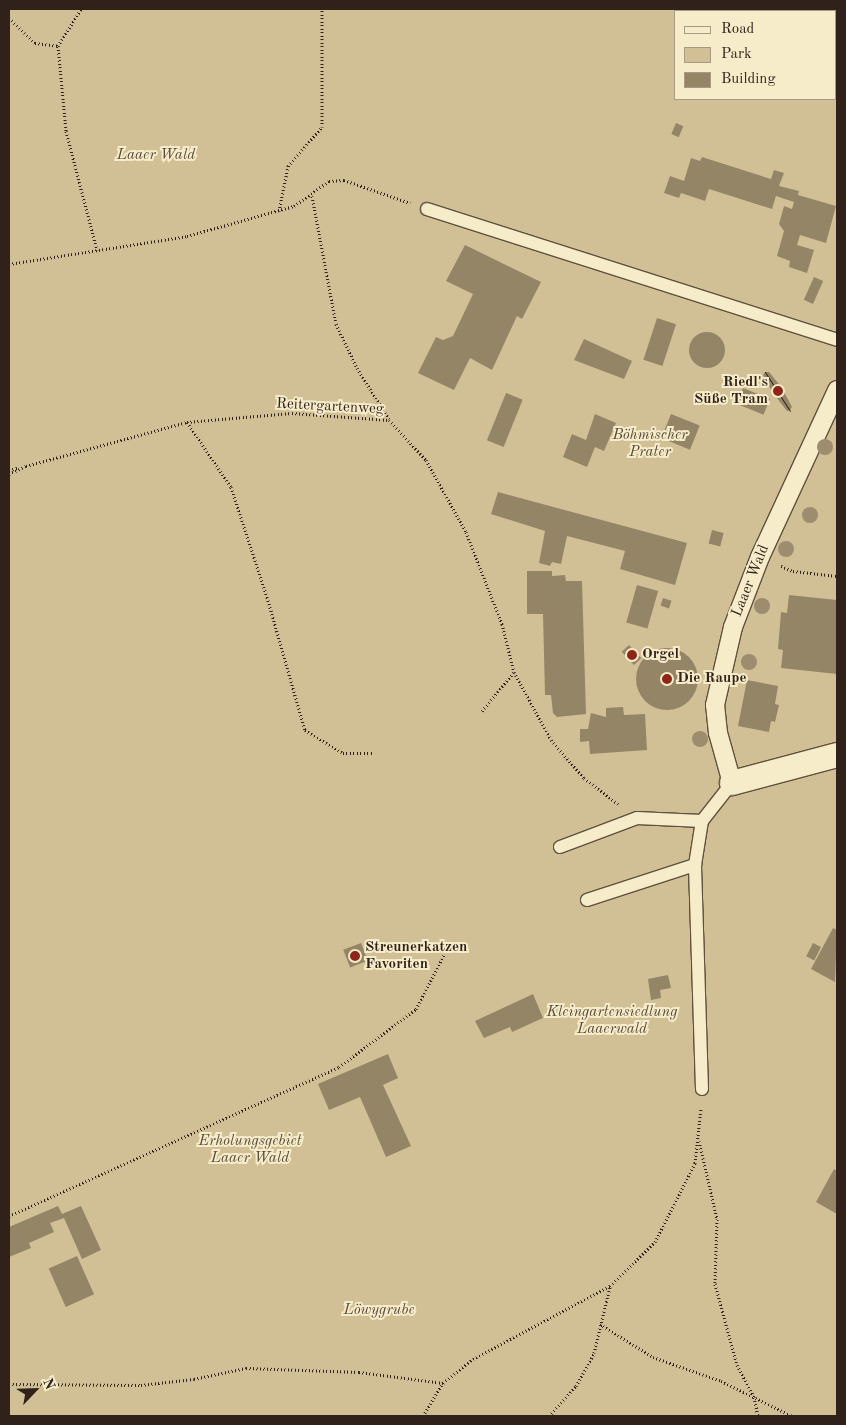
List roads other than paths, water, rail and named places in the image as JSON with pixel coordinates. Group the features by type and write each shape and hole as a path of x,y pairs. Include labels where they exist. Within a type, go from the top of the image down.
{"street":[{"name":"Laaer Wald","path":"732,783 718,733 716,689 733,627 760,557 837,390"},
{"path":"732,783 837,756"}],"lane":[{"path":"427,209 837,340"},
{"path":"702,1089 695,865 702,821 732,783"},
{"path":"560,847 637,818 702,821"},
{"path":"587,900 695,865"}],"tram line":[{"path":"765,372 790,411"}],"place":[{"name":"Riedl's Süße Tram","path":"778,391"},
{"name":"Orgel","path":"632,655"},
{"name":"Die Raupe","path":"667,679"},
{"name":"Streunerkatzen Favoriten","path":"355,956"}],"park label":[{"name":"Böhmischer Prater","path":"650,444"},
{"name":"Kleingartensiedlung Laaerwald","path":"612,1020"},
{"name":"Erholungsgebiet Laaer Wald","path":"250,1150"},
{"name":"Löwygrube","path":"379,1311"}]}
